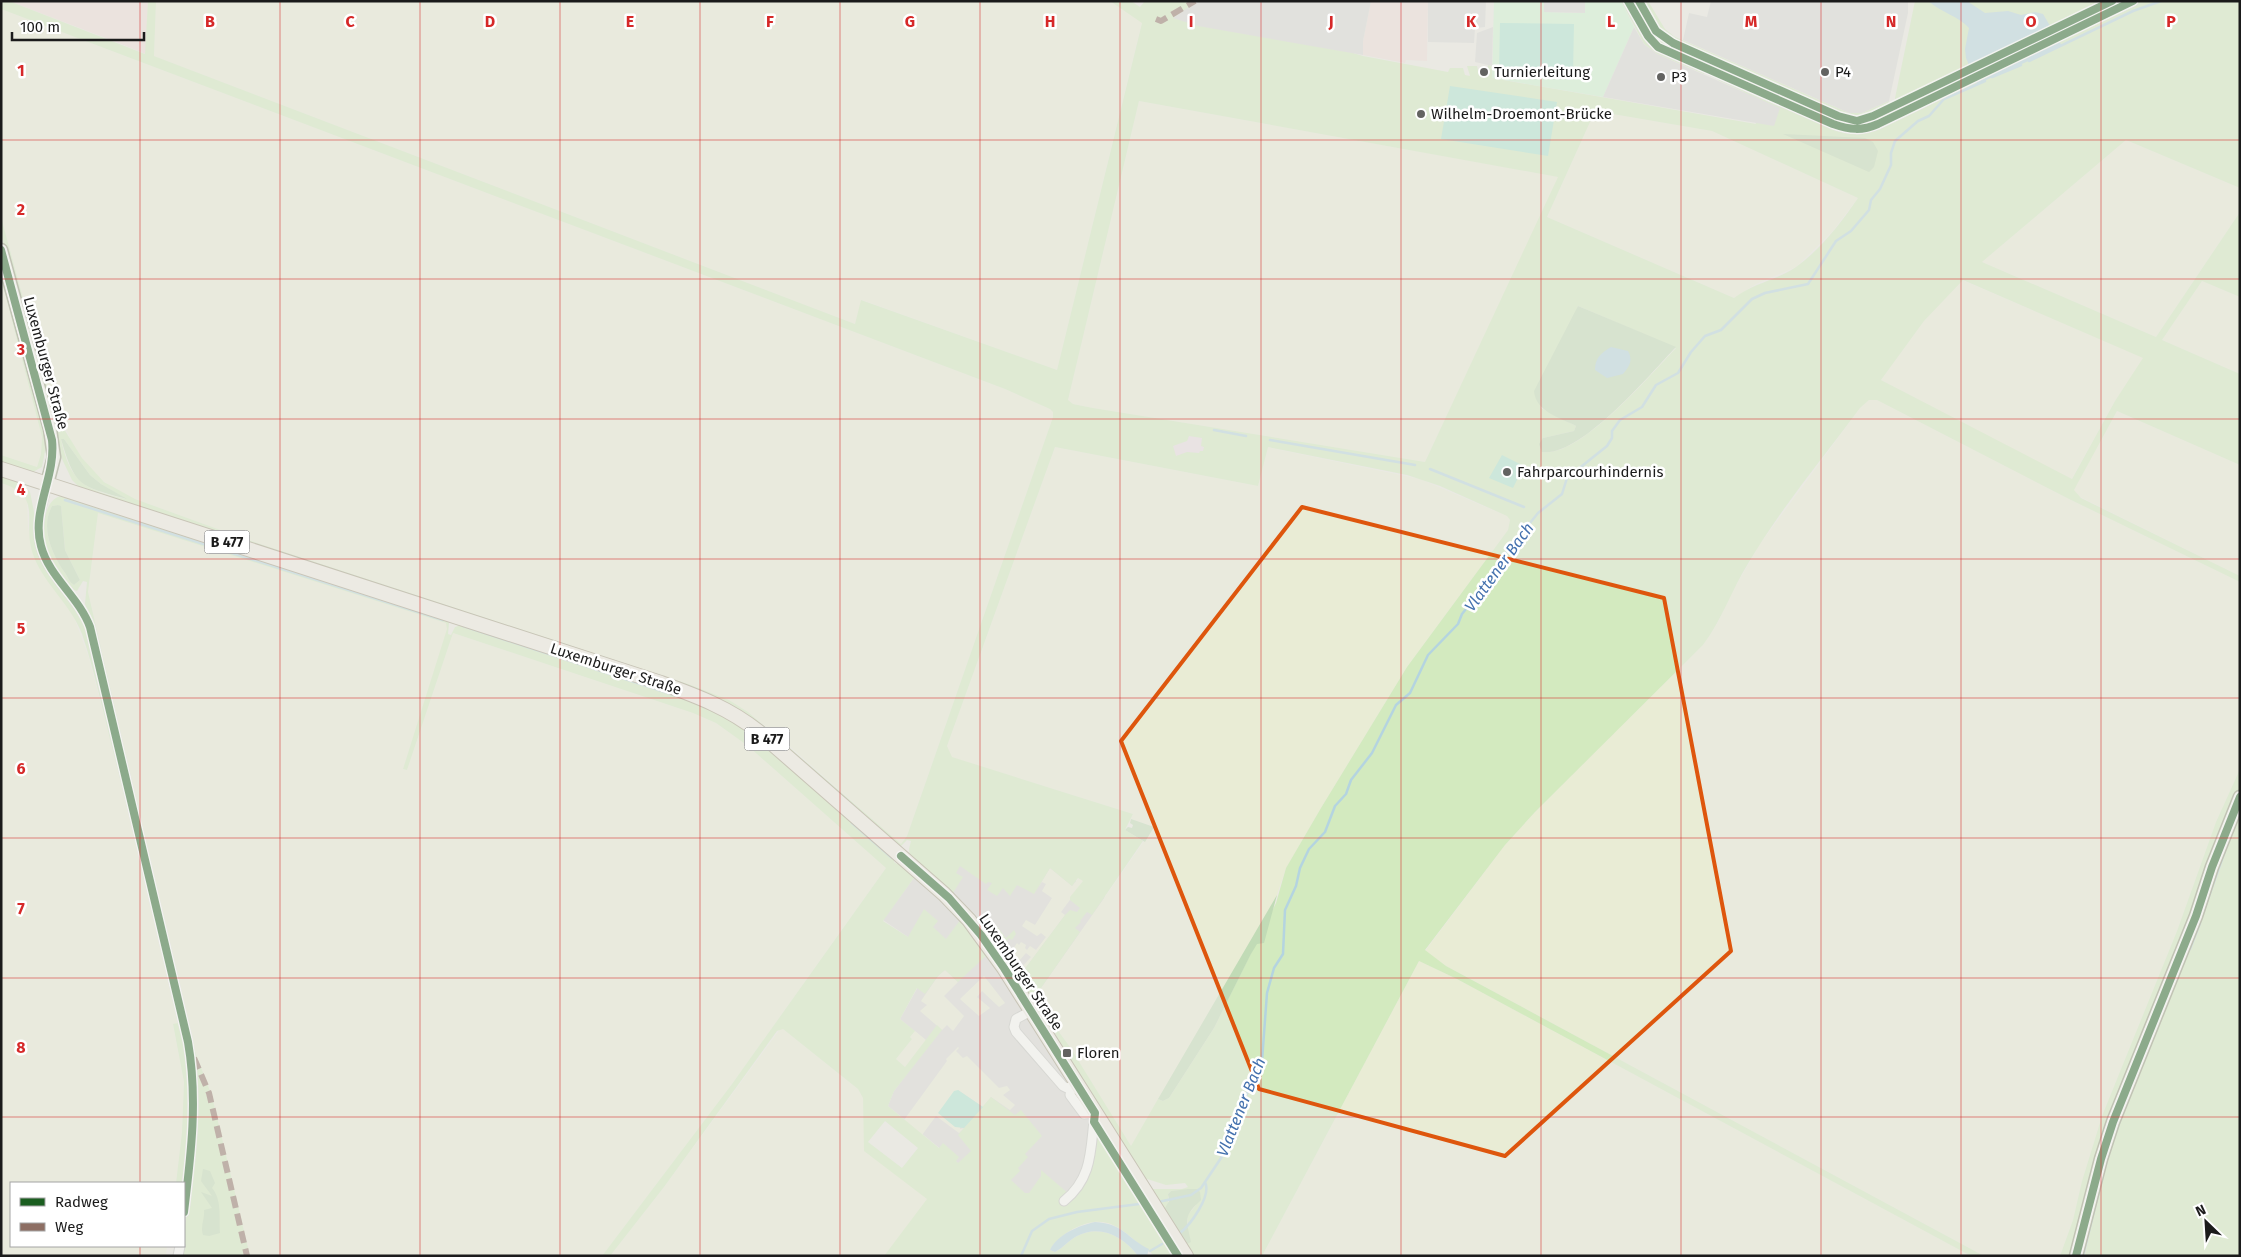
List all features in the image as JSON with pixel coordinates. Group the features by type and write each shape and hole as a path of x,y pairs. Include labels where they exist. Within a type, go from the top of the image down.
{"main road":[{"name":"B 477","path":"1,469 47,484"},
{"name":"Luxemburger Straße","path":"47,484 645,678 725,708 759,732 950,898 985,942 1031,1011 1075,1084 1096,1113 1186,1256"}],"street":[{"path":"1628,1 1651,40 1658,46 1840,126 1860,130 1890,119 2133,1"},
{"name":"Luxemburger Straße","path":"1,250 50,429 54,457 47,484"},
{"path":"47,484 40,516 40,545 51,569 80,606 90,627 188,1042 193,1081 193,1104 192,1136 185,1202"},
{"path":"2076,1256 2101,1159 2113,1122 2192,925 2212,867 2240,797"},
{"path":"1031,1011 1016,1019 1014,1027 1016,1032 1063,1086 1067,1088 1075,1084"},
{"path":"1064,1201 1079,1188 1086,1175 1096,1113"}],"highlighted area":[{"path":"1302,507 1664,598 1731,951 1505,1156 1259,1089 1121,741"}],"shaded area":[{"path":"9,1 148,1 146,54 111,40"},
{"path":"1197,1 1371,1 1363,41 1363,55 1198,26 1173,18"},
{"path":"1371,1 1428,1 1427,61 1406,60 1405,63 1363,55 1363,41"},
{"path":"1428,1 1486,1 1485,27 1475,28 1474,43 1428,42"},
{"path":"1544,1 1585,1 1585,13 1544,12"},
{"name":"P4","path":"1711,1 1908,1 1908,13 1889,101 1862,113 1849,113 1683,40 1689,13 1707,17"},
{"path":"1493,27 1492,66 1475,62 1477,33"},
{"name":"P3","path":"1634,27 1644,44 1657,54 1780,108 1774,126 1603,97"},
{"path":"1166,428 1218,438 1212,477 1160,466"},
{"path":"1010,847 1105,896 1059,1031 1095,1127 1082,1177 1069,1194 1011,1227 950,1154 948,1155 888,1106 894,1091 930,1044 900,1019 933,960 908,937 883,920 916,875 941,896 968,850"}],"green space":[{"path":"1,1 9,1 145,54 148,1 156,1 154,56 855,324 861,300 1057,370 1142,23 1110,1 1131,1 1140,7 1145,1 1197,1 1195,3 1363,56 1448,72 1450,68 1463,68 1465,75 1470,76 1467,66 1477,66 1479,74 1488,74 1488,65 1492,66 1492,78 1756,124 1744,92 1718,80 1721,78 1844,133 1855,133 1883,126 2140,1 2240,1 2240,188 2126,140 1982,262 2156,337 2240,212 2240,297 2202,281 2162,340 2240,374 2240,465 2117,411 2074,490 2081,498 2240,576 2240,582 2069,499 1877,400 1869,400 1860,408 1761,542 1743,572 1716,625 1703,645 1535,812 1505,845 1425,950 1446,966 1984,1256 1971,1256 1457,979 1419,961 1262,1256 1190,1256 1152,1189 1182,1189 1188,1187 1185,1183 1166,1185 1144,1178 1068,1057 1054,1031 1043,1021 1020,981 1024,970 1065,915 1070,910 1077,912 1080,908 1070,900 1070,897 1083,881 1078,878 1072,886 1050,868 1034,894 1017,885 1010,896 1003,888 997,896 987,890 992,883 988,882 986,884 960,866 956,873 963,877 953,893 910,857 911,841 907,840 900,847 749,718 80,488 72,480 62,459 1,235 1,217 48,390 64,429 82,458 104,482 135,499 245,539 691,685 729,700 748,712 901,844 907,836 1053,417 1053,412 1005,389 1,9","holes":["1139,101 1558,177 1425,462 1073,404 1068,400","1595,111 1712,131 1858,198 1830,235 1805,260 1789,271 1734,298 1547,217","1963,280 2143,358 2115,401 2072,479 1881,380 1924,321","1578,306 1676,348 1614,412 1594,429 1575,442 1558,450 1542,452 1543,438 1574,431 1576,426 1541,408","1189,436 1202,438 1201,446 1204,447 1203,451 1199,453 1187,452 1176,456 1173,446 1187,441","61,439 64,439 90,475 126,499 112,496 90,487 75,475 69,465","1055,447 1258,486 1268,447 1407,475 1440,486 1507,516 1510,520 1508,530 1407,667 1321,808 1286,868 1276,903 1214,1028 1169,1098 1163,1101 1158,1099 1131,1146 1070,1047 1034,998 1080,932 1075,928 1087,912 1092,915 1143,841 1125,830 1133,814 952,757 947,746","1197,1189 1196,1205 1187,1216 1188,1229 1168,1205 1168,1194 1171,1191"]},
{"path":"156,1 1110,1 1142,22 1057,370 862,300 855,324 154,56"},
{"path":"1494,1 1544,1 1544,12 1585,13 1585,1 1621,1 1634,27 1603,97 1492,78"},
{"path":"1621,1 1624,1 1643,36 1704,71 1704,74 1657,54 1644,44"},
{"path":"1633,1 1648,1 1665,29 1675,37 1849,113 1862,113 1889,101 1886,115 1868,125 1842,125 1662,44 1651,34"},
{"path":"1915,1 2124,1 1900,110 1896,107 1895,98"},
{"path":"1,9 1005,389 1050,409 1053,412 1053,417 907,836 901,844 779,737 748,712 729,700 691,685 245,539 135,499 116,490 95,475 74,447 48,390 1,217"},
{"path":"1500,23 1574,24 1573,73 1499,72"},
{"path":"1450,86 1557,102 1548,156 1441,139"},
{"path":"1139,101 1559,177 1425,462 1093,408 1073,404 1068,400"},
{"path":"1595,111 1712,131 1858,198 1832,232 1796,267 1756,284 1734,298 1547,217"},
{"path":"1783,134 1865,138 1873,142 1878,151 1874,167 1869,172"},
{"path":"2126,140 2240,188 2240,212 2156,337 1982,262"},
{"path":"1,265 47,441 42,467 33,472 1,463 1,455 37,467 41,454 42,437 1,278"},
{"path":"1,278 42,437 41,454 37,467 1,455"},
{"path":"1962,280 2144,358 2115,401 2071,480 1881,380 1924,321"},
{"path":"2202,281 2240,297 2240,374 2162,340"},
{"path":"1578,306 1676,347 1614,412 1594,429 1575,442 1558,450 1542,452 1539,444 1543,438 1574,431 1576,426 1544,409 1539,404 1534,391"},
{"path":"1869,400 1877,400 2069,499 2240,582 2240,769 2216,822 2177,931 2102,1116 2082,1181 2073,1220 2060,1256 1984,1256 1446,966 1425,951 1505,845 1535,812 1703,645 1717,624 1734,589 1760,544 1860,408"},
{"path":"2117,411 2240,465 2240,576 2076,495 2074,490 2076,484"},
{"path":"61,439 64,439 90,475 101,484 127,499 99,491 82,482 71,467"},
{"path":"1055,447 1258,486 1267,447 1420,479 1507,516 1510,520 1508,530 1407,667 1321,808 1286,868 1277,895 1131,1147 1070,1047 1034,998 1154,827 1131,819 1133,814 951,757 947,746"},
{"name":"Fahrparcourhindernis","path":"1502,455 1524,466 1513,488 1489,478"},
{"path":"1,474 22,483 30,492 34,512 35,542 39,553 77,609 87,630 188,1060 189,1124 184,1182 176,1182 182,1132 184,1082 173,1024 178,1023 95,677 87,648 77,624 45,577 34,557 30,544 28,503 15,489 1,483"},
{"path":"1,483 21,490 27,497 28,527 34,556 40,569 74,617 89,658 126,800 178,1023 173,1025 184,1082 182,1132 176,1182 10,1182 10,1247 167,1247 166,1256 1,1256"},
{"path":"68,496 445,618 449,623 448,634 451,635 455,627 464,624 692,698 729,715 766,743 894,856 894,862 904,864 916,875 883,921 908,937 924,909 938,921 933,927 946,939 961,919 988,954 958,982 945,970 938,976 925,994 917,988 900,1019 915,1031 910,1037 912,1039 896,1059 905,1067 937,1025 942,1030 894,1091 888,1106 939,1148 943,1143 959,1157 956,1161 958,1163 971,1151 958,1135 991,1097 1015,1115 1021,1110 1042,1136 1025,1154 1028,1157 1018,1168 1020,1171 1011,1180 1025,1193 1029,1193 1041,1176 1041,1170 1069,1194 1082,1177 1091,1130 1086,1172 1078,1187 1073,1192 1059,1201 1063,1205 1079,1188 1089,1170 1094,1149 1095,1126 1174,1256 1154,1256 1123,1231 1109,1223 1093,1222 1066,1233 1050,1250 1055,1252 1074,1238 1094,1231 1110,1234 1118,1238 1138,1256 884,1256 927,1199 864,1151 863,1098 858,1089 783,1029 777,1031 664,1187 610,1256 602,1256 732,1084 886,868 748,746 716,723 693,713 453,633 407,770 403,769 447,629 446,623 98,513 88,592 194,1049 212,1096 250,1256 183,1256 195,1133 195,1062 97,637 85,604 87,582 83,581 77,591 74,590 55,564 46,545 44,525 46,513 55,498","holes":["58,505 61,507 65,550 80,580 74,585 60,566 52,550 47,532 47,524 52,506","885,1121 918,1148 902,1168 868,1142"]},
{"path":"52,506 61,506 65,550 80,580 74,585 60,566 47,532 47,523"},
{"path":"98,513 446,623 448,629 403,769 407,770 453,633 693,713 716,723 748,746 886,868 732,1084 602,1256 250,1256 212,1096 194,1049 88,592"},
{"path":"2240,769 2240,789 2213,855 2072,1256 2060,1256 2073,1220 2082,1181 2102,1116 2177,931 2216,822"},
{"path":"2240,807 2240,1256 2080,1256 2103,1165"},
{"path":"1131,819 1154,827 1145,842 1125,830 1128,827 1132,828"},
{"path":"1050,868 1072,886 1079,878 1084,881 1061,912 1065,915 1024,970 1020,981 1013,968 1018,963 1022,967 1031,957 1026,953 1017,963 1014,960 1010,964 1006,960 1017,943 1019,945 1021,942 1026,945 1025,948 1027,950 1030,946 1036,950 1046,937 1041,933 1037,936 1022,926 1026,920 1035,925 1052,898 1042,891 1046,884 1042,882 1038,888"},
{"path":"1277,895 1264,943 1257,944 1214,1028 1169,1098 1163,1101 1158,1099"},
{"path":"996,925 1006,938 1014,930 1016,934 1012,940 1009,938 1002,947 997,948 986,933"},
{"path":"1419,961 1457,979 1971,1256 1262,1256"},
{"path":"945,970 958,982 944,996 964,1016 953,1031 947,1025 942,1030 920,1011 927,1005 921,1001 938,976"},
{"path":"984,976 1005,1003 999,1007 982,991 977,997 990,1008 979,1016 960,999"},
{"path":"780,1029 783,1029 858,1089 863,1098 865,1151 928,1199 884,1256 610,1256 664,1187"},
{"path":"915,1031 926,1040 905,1067 896,1059 912,1039 910,1037"},
{"path":"958,1047 956,1051 963,1058 967,1056 999,1088 1007,1086 1010,1090 1003,1095 1015,1105 1010,1110 991,1097 983,1107 958,1090 960,1129 964,1128 959,1133 936,1116 922,1135 904,1120 947,1061 946,1059"},
{"path":"958,1090 983,1107 964,1128 955,1127 938,1113 954,1091"},
{"path":"203,1169 210,1171 215,1183 212,1188 217,1198 219,1209 220,1233 209,1236 203,1235 202,1232 204,1210 212,1208 201,1192 212,1196 201,1181"},
{"path":"1197,1189 1200,1192 1201,1200 1191,1210 1187,1219 1191,1242 1187,1244 1164,1210 1169,1201 1168,1194 1171,1191"}],"water":[{"path":"1928,1 1967,1 1985,13 2008,11 2021,15 2035,12 2043,14 2062,46 1977,84 1966,58 1965,49 1969,28 1960,20"},
{"path":"1611,347 1628,351 1630,360 1629,366 1623,374 1607,378 1595,370 1595,366 1599,356"},
{"path":"1095,1222 1105,1223 1119,1229 1149,1249 1147,1256 1138,1256 1125,1243 1110,1234 1094,1231 1077,1236 1055,1252 1050,1250 1063,1235"}],"waterway":[{"name":"Vlattener Bach","path":"2029,61 2133,11 2161,1"},
{"name":"Vlattener Bach","path":"1992,77 2021,65"},
{"name":"Vlattener Bach","path":"1158,1202 1191,1195 1201,1188 1223,1155 1234,1122 1262,1061 1267,993 1274,968 1283,954 1285,910 1296,886 1300,868 1309,849 1325,832 1335,806 1346,794 1351,780 1372,753 1396,705 1410,693 1428,655 1458,624 1462,614 1489,580 1501,559 1538,513 1562,494 1567,478 1607,446 1612,438 1612,431 1620,420 1642,407 1656,385 1678,373 1691,352 1705,336 1721,330 1752,299 1765,293 1808,284 1836,241 1851,231 1869,210 1871,200 1880,189 1891,165 1891,153 1895,141 1918,121 1929,116 1944,99 1985,81"},
{"path":"1214,430 1246,436"},
{"path":"1270,440 1415,465"},
{"path":"1430,469 1524,507"},
{"path":"65,500 443,620"},
{"path":"463,626 680,697"},
{"path":"852,823 892,858"},
{"path":"2204,910 2225,851"},
{"path":"2190,949 2200,923"},
{"path":"2117,1129 2121,1117"},
{"path":"1180,1233 1189,1224 1203,1202 1206,1188 1205,1182"},
{"path":"2083,1256 2101,1182"},
{"name":"Vlattener Bach","path":"1021,1256 1032,1231 1049,1219 1077,1212 1147,1203"},
{"path":"1150,1251 1162,1244"}],"marked path":[{"path":"1156,19 1161,21 1195,1"},
{"path":"194,1058 209,1093 247,1256"}],"cycle path":[{"path":"1628,1 1648,36 1658,47 1833,124 1856,129 1878,124 2133,1"},
{"path":"1639,1 1656,31 1673,43 1838,116 1857,121 1873,116 2112,1"},
{"path":"1,250 52,440 51,467 39,520 41,546 50,568 79,606 90,627 188,1042 193,1085 193,1106 185,1203"},
{"path":"2076,1256 2101,1159 2113,1122 2196,916 2212,867 2240,797"},
{"path":"901,856 949,898 981,935 1004,968 1095,1113 1094,1122 1178,1256"}],"place":[{"name":"Turnierleitung","path":"1484,72"},
{"name":"P4","path":"1825,72"},
{"name":"P3","path":"1661,77"},
{"name":"Wilhelm-Droemont-Brücke","path":"1421,114"},
{"name":"Fahrparcourhindernis","path":"1507,472"},
{"name":"Floren","path":"1067,1053"}]}
